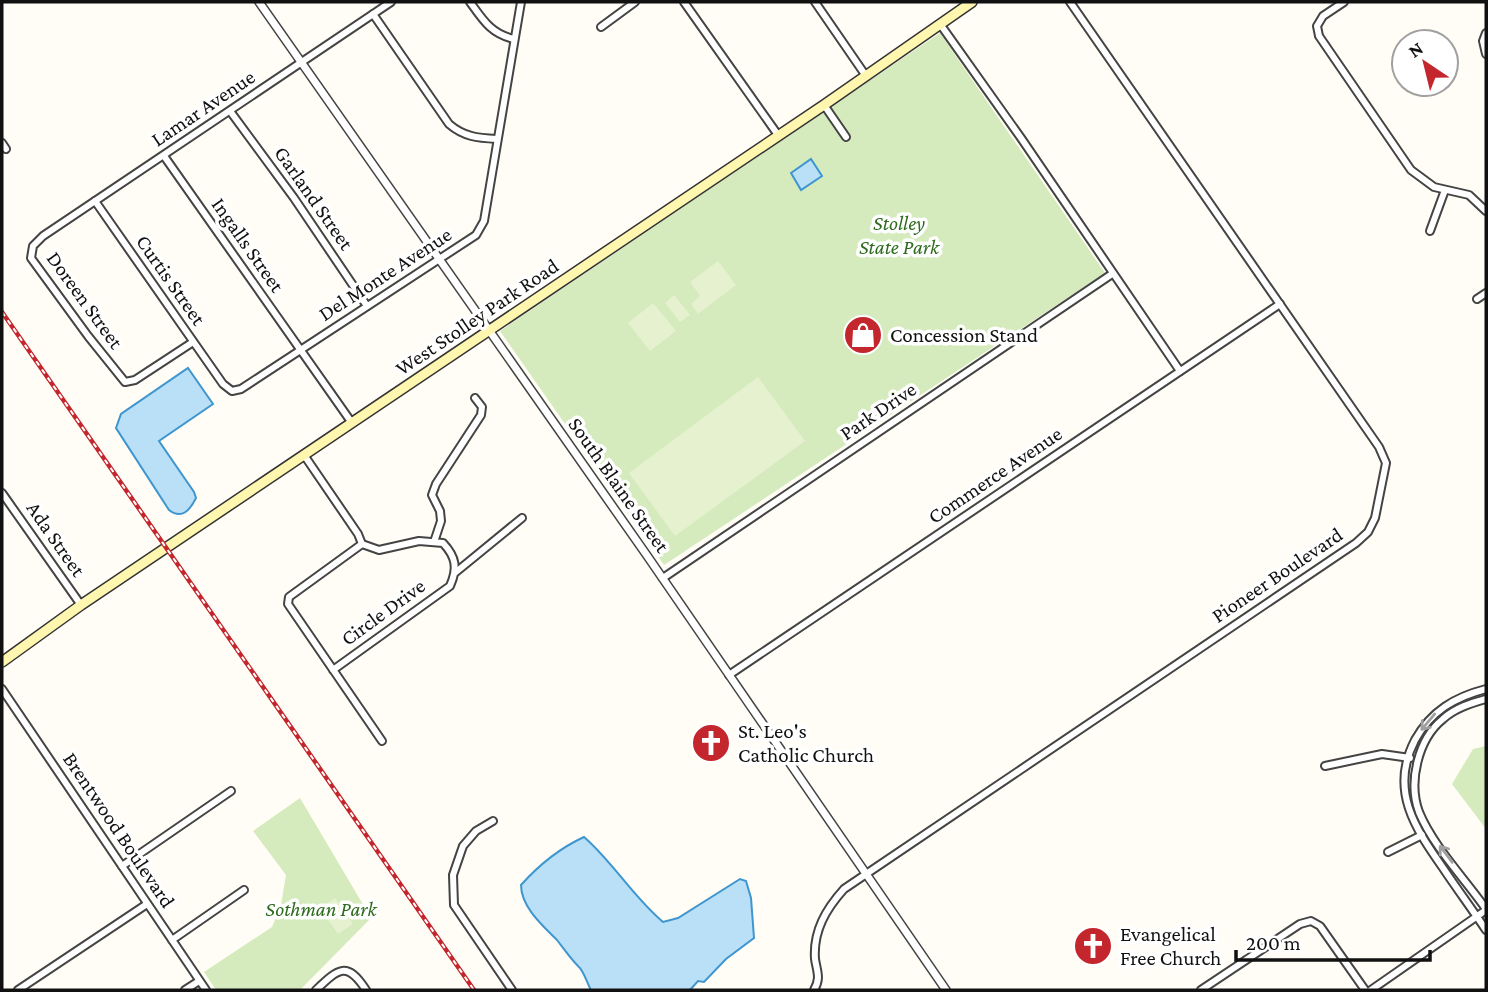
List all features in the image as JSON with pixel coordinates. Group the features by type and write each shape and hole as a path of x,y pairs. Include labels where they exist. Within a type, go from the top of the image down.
{"main road":[{"name":"West Stolley Park Road","path":"2,663 82,605 824,105 940,24 960,5 972,2"}],"street":[{"name":"South Blaine Street","path":"259,2 663,578 946,990"},
{"name":"Lamar Avenue","path":"35,245 43,236 391,2"},
{"path":"470,2 491,30 514,39"},
{"name":"Del Monte Avenue","path":"219,378 232,391 241,389 476,235 484,221 521,2"},
{"path":"601,27 635,2"},
{"path":"684,2 778,135"},
{"path":"815,2 866,76"},
{"name":"Pioneer Boulevard","path":"814,990 820,978 815,960 816,937 830,905 844,889 1356,543 1368,531 1375,518 1386,463 1379,446 1070,2"},
{"path":"1344,2 1323,16 1317,26 1326,46 1411,170 1434,187 1469,195 1486,211"},
{"path":"373,14 449,124 460,133 472,137 497,139"},
{"path":"940,24 1180,372"},
{"path":"1486,33 1483,41 1486,54"},
{"path":"824,105 846,137"},
{"name":"Garland Street","path":"230,111 294,198 367,306"},
{"name":"Ingalls Street","path":"164,156 352,423"},
{"path":"1430,231 1445,190"},
{"name":"Curtis Street","path":"95,201 219,378"},
{"name":"Doreen Street","path":"35,245 31,258 125,382 135,380 193,342"},
{"name":"Park Drive","path":"663,578 1112,274"},
{"path":"1477,299 1486,293"},
{"name":"Commerce Avenue","path":"729,675 1280,304"},
{"path":"456,573 455,561 450,551 443,543 434,542 441,521 432,495 436,484 481,415 482,407 475,398"},
{"path":"304,455 358,534 362,544"},
{"name":"Ada Street","path":"2,493 82,605"},
{"name":"Circle Drive","path":"333,670 450,586 456,573 522,518"},
{"name":"Circle Drive","path":"382,741 288,604 289,597 362,544 379,550 419,541 434,542"},
{"path":"1486,689 1450,702 1433,715 1422,727 1404,771 1404,788 1409,810 1420,836 1486,930"},
{"name":"Brentwood Boulevard","path":"2,690 206,990"},
{"path":"1371,990 1486,910 1430,830 1419,812 1414,793 1419,759 1427,737 1441,719 1460,707 1486,699"},
{"path":"1325,766 1382,754 1419,759"},
{"path":"122,866 231,792"},
{"path":"494,821 476,831 463,846 453,875 454,905 512,990"},
{"path":"1388,852 1430,830"},
{"path":"172,940 244,890"},
{"path":"18,990 148,904"},
{"path":"1201,990 1300,923 1311,921 1320,926 1364,990"},
{"path":"316,990 338,972 348,971 356,975 366,990"},
{"path":"186,990 200,981"}],"green space":[{"name":"Stolley State Park","path":"940,33 1105,273 664,565 500,331"},
{"path":"718,261 736,285 698,314 691,304 700,296 690,282"},
{"path":"674,295 690,315 680,322 665,303"},
{"path":"653,303 676,331 650,351 628,323"},
{"path":"758,377 805,441 675,536 629,473"},
{"path":"1486,746 1486,829 1452,784 1473,749"},
{"name":"Sothman Park","path":"300,798 371,918 300,990 216,990 204,972 272,927 281,905 286,875 253,831"},
{"path":"335,898 353,924 338,934 320,908"}],"water":[{"path":"811,159 822,176 801,190 791,173"},
{"path":"188,368 213,404 159,441 196,498 188,510 178,514 169,510 116,428 121,414"},
{"path":"584,837 663,922 678,918 740,879 746,881 751,898 754,938 726,959 704,982 698,981 690,990 591,990 580,968 529,908 521,885 550,858"}],"railway":[{"path":"2,312 474,990"}],"place":[{"name":"Concession Stand","path":"863,335"},
{"name":"St. Leo's Catholic Church","path":"711,743"},
{"name":"Evangelical Free Church","path":"1093,946"}]}
